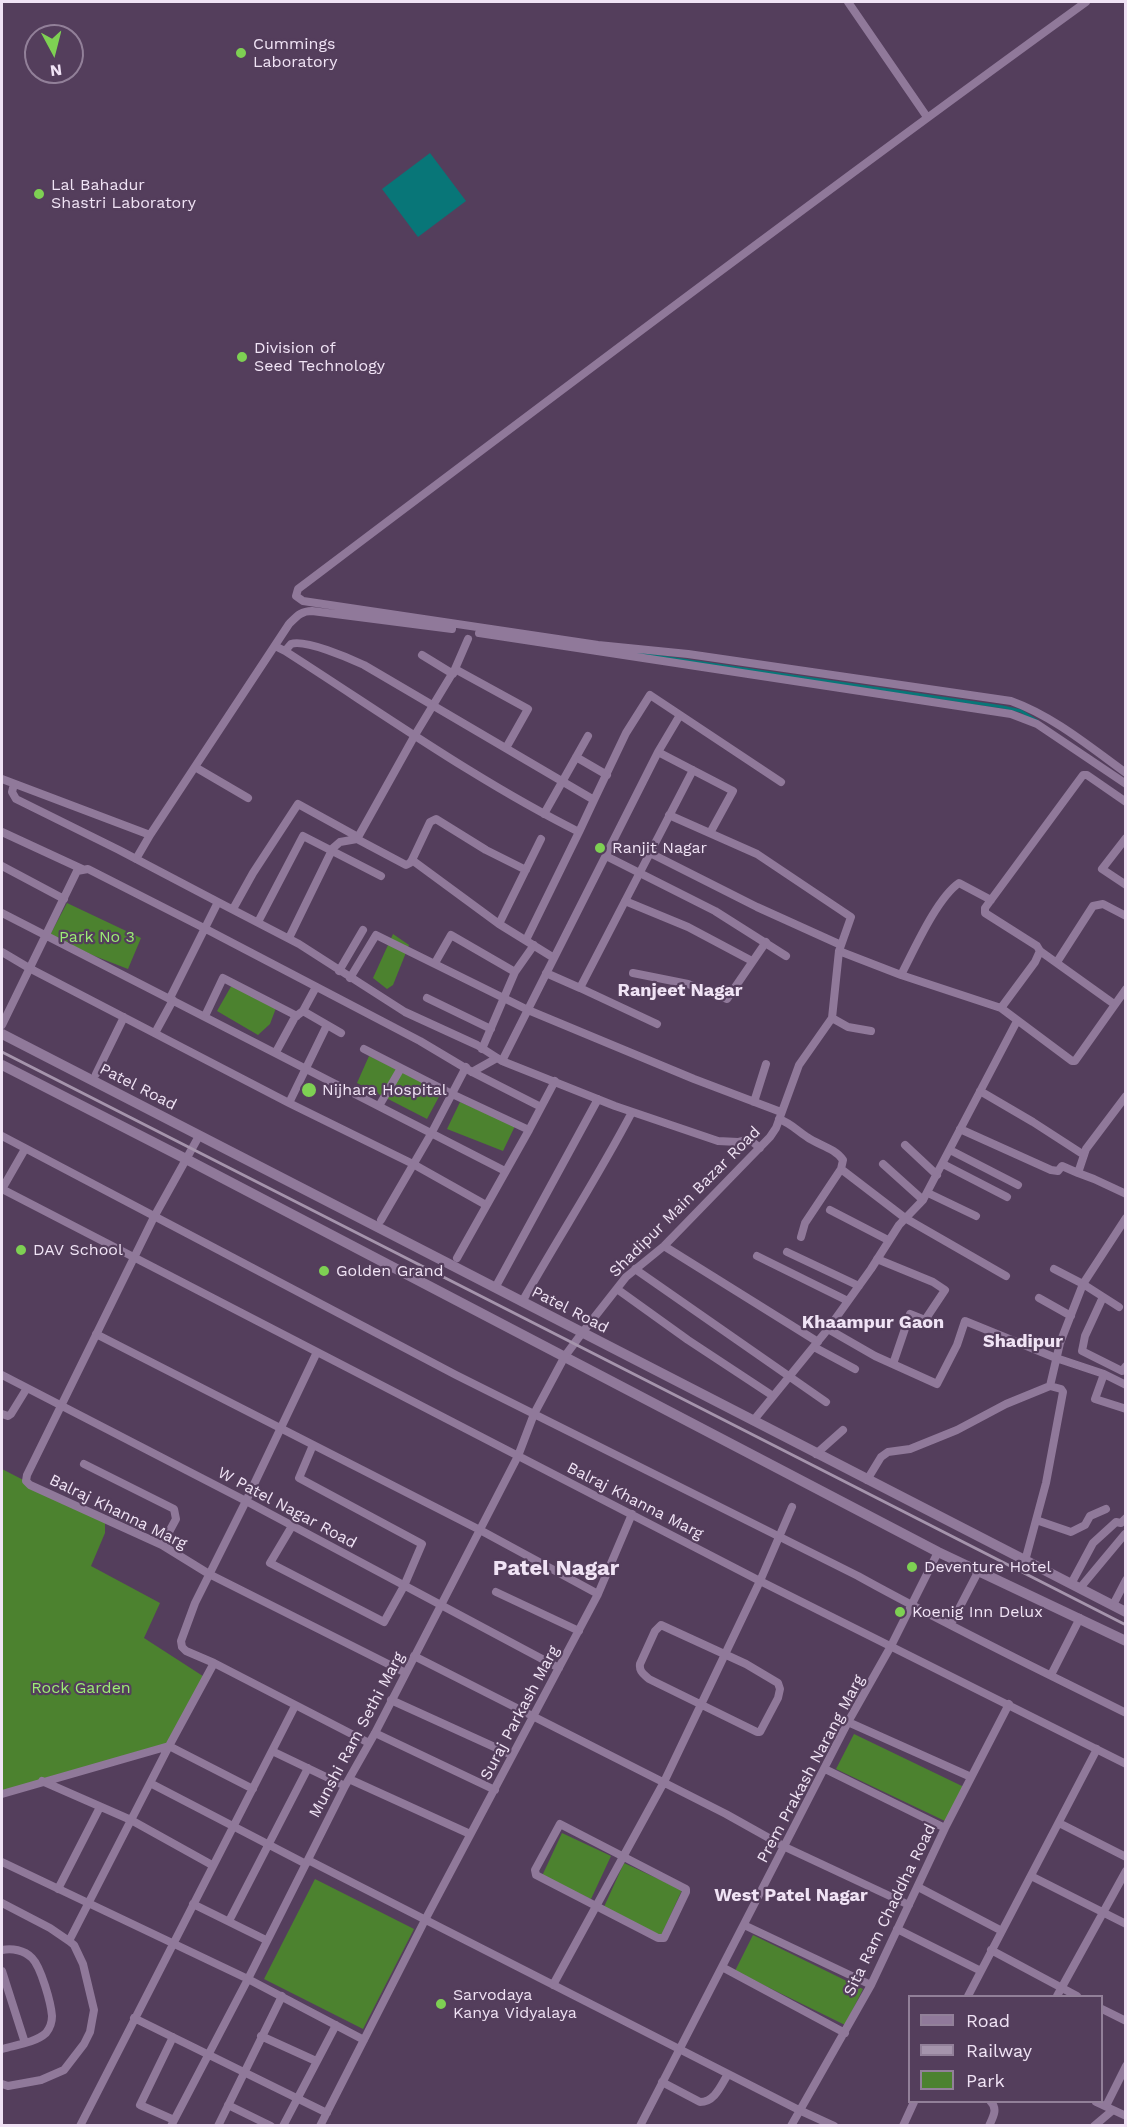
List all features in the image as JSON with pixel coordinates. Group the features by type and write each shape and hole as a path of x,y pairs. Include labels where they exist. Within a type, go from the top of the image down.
{"main road":[{"name":"Patel Road","path":"2,1034 1125,1612"},
{"path":"2,1065 938,1552 1125,1641"}],"street":[{"path":"848,2 927,117"},
{"path":"1086,2 927,117 297,589 296,596 303,601 597,645 688,654 1011,701 1045,716 1125,773"},
{"path":"136,859 275,646 298,614 312,610 460,630 1011,714 1036,724 1125,784"},
{"path":"289,939 332,850 340,842 358,838 415,735 454,672 468,639"},
{"path":"285,651 295,643 334,652 364,664 594,800"},
{"path":"275,646 544,814 579,832"},
{"path":"422,655 528,709 506,748"},
{"path":"526,940 626,733 650,695 781,782"},
{"path":"381,1220 452,1094 469,1069 500,1059 528,1010 658,752 680,714"},
{"path":"544,814 588,735"},
{"path":"658,752 733,791 710,833 669,815"},
{"path":"576,757 607,776"},
{"path":"195,767 248,798"},
{"path":"580,988 693,770"},
{"path":"1114,1004 1040,951 1037,946 985,913 985,908 1083,775 1087,775 1125,802"},
{"path":"2,779 150,835"},
{"path":"14,784 12,792 16,799 258,922 405,1012 482,1048 500,1059 632,1112 718,1141 738,1142 749,1139 760,1148"},
{"path":"233,909 253,873 298,804 406,865 412,860 430,822 436,819 486,850 526,870"},
{"path":"2,832 82,869 88,869 204,928 541,1107"},
{"name":"Shadipur Main Bazar Road","path":"565,1356 635,1269 664,1246 773,1132 799,1065 832,1018 840,948 851,917 757,854 710,833"},
{"path":"258,922 303,836 381,876"},
{"path":"499,924 541,838"},
{"path":"1125,838 1102,869 1125,885"},
{"path":"650,853 840,948 901,975 1001,1008 1072,1061 1075,1061 1089,1042 1125,989"},
{"path":"606,856 715,911 786,956"},
{"path":"412,860 499,924 554,957"},
{"path":"2,866 63,898"},
{"path":"2,1025 63,898 77,871 82,869"},
{"path":"901,975 935,912 954,886 959,883 991,900"},
{"path":"625,901 688,927 752,962"},
{"path":"155,1033 218,902"},
{"path":"1057,962 1093,906 1103,904 1125,916"},
{"path":"2,913 505,1171"},
{"path":"339,971 363,930"},
{"path":"350,978 376,935 528,1010 754,1102 780,1116 806,1137 839,1155 843,1164 805,1223 801,1237"},
{"path":"435,963 451,936 515,972"},
{"path":"633,973 688,984 727,999 765,942"},
{"path":"482,1048 515,972 534,945"},
{"path":"1001,1008 1035,962 1040,951"},
{"path":"2,952 288,1103 413,1164 486,1205"},
{"path":"546,973 657,1024"},
{"path":"205,1016 223,978 341,1033"},
{"path":"276,1052 316,987"},
{"path":"427,998 491,1029"},
{"path":"96,1074 124,1017"},
{"path":"832,1018 848,1027 871,1031"},
{"path":"753,1421 828,1329 888,1240 926,1196 1017,1021"},
{"path":"288,1103 327,1025"},
{"path":"364,1049 528,1130"},
{"path":"754,1102 766,1064"},
{"path":"379,1106 401,1068"},
{"path":"457,1258 555,1081"},
{"path":"980,1091 1084,1155"},
{"path":"1078,1173 1084,1155 1125,1096"},
{"path":"495,1288 598,1099"},
{"path":"522,1302 612,1152 632,1112"},
{"path":"960,1129 1051,1170 1058,1171 1062,1166 1125,1194"},
{"path":"2,1136 534,1414 1125,1713"},
{"path":"61,1405 154,1217 199,1136"},
{"path":"905,1145 937,1175"},
{"path":"2,1189 25,1149"},
{"path":"950,1150 1018,1185"},
{"path":"883,1164 926,1196 976,1216"},
{"path":"943,1164 1007,1197"},
{"path":"841,1168 905,1218 1006,1276"},
{"name":"Balraj Khanna Marg","path":"2,1189 760,1581 1125,1764"},
{"path":"830,1210 888,1240"},
{"path":"1050,1386 1056,1358 1083,1284 1125,1218"},
{"path":"664,1246 855,1370"},
{"path":"787,1252 858,1286"},
{"path":"757,1256 848,1301"},
{"path":"877,1259 933,1282 945,1290 925,1320 910,1314 893,1364"},
{"path":"635,1269 826,1402"},
{"path":"1054,1269 1119,1307"},
{"path":"617,1289 688,1340 773,1396"},
{"path":"1103,1297 1085,1336 1082,1351 1122,1371 1125,1366"},
{"path":"1039,1298 1071,1316"},
{"path":"828,1329 853,1344 937,1384 957,1345 965,1322 1056,1358 1104,1374 1125,1385"},
{"path":"96,1334 480,1530 598,1594"},
{"path":"317,1352 195,1603 181,1641 186,1651 214,1663 369,1743"},
{"name":"Munshi Ram Sethi Marg","path":"173,2123 347,1782 375,1734 518,1456 534,1414 565,1356"},
{"path":"1104,1374 1095,1399 1125,1409"},
{"name":"W Patel Nagar Road","path":"2,1375 246,1501 559,1668"},
{"path":"867,1479 884,1454 888,1452 910,1449 957,1430 1006,1404 1050,1386 1061,1389 1063,1392 1046,1482 1025,1561"},
{"path":"2,1414 8,1416 11,1414 27,1388"},
{"name":"Balraj Khanna Marg","path":"61,1405 27,1475 26,1481 30,1485 162,1545 209,1574 405,1672"},
{"path":"816,1454 843,1430"},
{"path":"292,1526 270,1563 384,1622 404,1586 422,1544 299,1478 313,1445"},
{"path":"84,1464 174,1509 176,1519 162,1545"},
{"path":"553,1985 664,1782 760,1581 792,1507"},
{"path":"1036,1520 1071,1532 1085,1525 1090,1516 1106,1509"},
{"name":"Suraj Parkash Marg","path":"320,2126 425,1920 598,1594 632,1514"},
{"path":"1075,1586 1093,1543 1116,1522 1121,1523 1125,1518"},
{"path":"1075,1586 1125,1534"},
{"name":"Prem Prakash Narang Marg","path":"640,2126 938,1552"},
{"path":"951,1624 979,1570"},
{"path":"1113,1605 1125,1580"},
{"path":"496,1592 579,1631"},
{"path":"1051,1675 1080,1618"},
{"path":"665,1625 771,1677 778,1683 780,1689 778,1698 759,1732 701,1704 649,1679 641,1672 640,1664 658,1626 665,1625"},
{"path":"414,1656 664,1782 785,1847 909,1905"},
{"path":"69,1941 214,1663"},
{"path":"391,1700 512,1755"},
{"name":"Sita Ram Chaddha Road","path":"791,2126 871,1985 945,1828 1009,1704"},
{"path":"80,2126 294,1706"},
{"path":"848,1722 971,1777"},
{"path":"375,1734 495,1790"},
{"path":"2,1794 169,1746 253,1789"},
{"path":"969,1995 1097,1749"},
{"path":"272,1751 308,1768 471,1834"},
{"path":"229,1922 308,1768"},
{"path":"825,1769 945,1828"},
{"path":"42,1781 131,1820 212,1865"},
{"path":"150,1783 232,1828 425,1920 834,2126"},
{"path":"58,1889 100,1807"},
{"path":"1059,1823 1125,1857"},
{"path":"563,1825 622,1858 686,1889 664,1938 658,1938 596,1905 535,1873 558,1826 563,1825"},
{"path":"2,1862 248,1979 364,2040"},
{"path":"992,1950 1059,1993 1125,1871"},
{"path":"1031,1876 1125,1924"},
{"path":"918,1887 1002,1931"},
{"path":"2,1903 50,1928 74,1945 83,1964 94,2010 90,2032 84,2044 64,2070 41,2080 8,2086 2,2084"},
{"path":"193,1904 266,1940"},
{"path":"744,1925 871,1985"},
{"path":"897,1929 981,1971"},
{"path":"2,1950 22,1951 38,1966 52,2015 51,2025 47,2032 25,2043 2,2049"},
{"path":"722,1967 845,2033"},
{"path":"2,1971 25,2043"},
{"path":"218,2126 282,1996"},
{"path":"1103,2010 1125,2021"},
{"path":"134,2018 327,2113"},
{"path":"283,2126 336,2025"},
{"path":"261,2036 316,2061"},
{"path":"173,2037 140,2105 173,2123"},
{"path":"1095,2126 1109,2108 1125,2066"},
{"path":"662,2082 700,2102 706,2102 716,2095 728,2074"},
{"path":"903,2126 914,2103"},
{"path":"992,2103 995,2113"},
{"path":"989,2126 999,2103"},
{"path":"1098,2103 1125,2116"},
{"path":"228,2105 271,2126"}],"green space":[{"name":"Park No 3","path":"67,903 141,938 128,969 50,935"},
{"path":"393,934 409,945 393,985 387,989 373,978"},
{"path":"233,983 276,1008 270,1024 258,1035 217,1011"},
{"path":"369,1056 442,1091 427,1119 357,1083"},
{"path":"460,1102 515,1126 503,1151 447,1129"},
{"name":"Rock Garden","path":"2,1469 105,1522 105,1533 91,1566 160,1603 144,1638 209,1680 169,1746 2,1793"},
{"path":"854,1734 964,1787 947,1822 836,1769"},
{"path":"562,1833 611,1856 591,1899 542,1876"},
{"path":"624,1863 682,1890 661,1936 603,1909"},
{"path":"315,1879 414,1929 363,2029 264,1979"},
{"path":"753,1935 863,1989 845,2025 735,1971"}],"shaded area":[{"path":"430,153 466,201 418,237 382,189"}],"waterway":[{"path":"628,652 1003,707 1021,711 1037,721"}],"railway":[{"path":"2,1052 1126,1625"}],"place":[{"name":"Cummings Laboratory","path":"241,53"},
{"name":"Lal Bahadur Shastri Laboratory","path":"39,194"},
{"name":"Division of Seed Technology","path":"242,357"},
{"name":"Ranjit Nagar","path":"600,848"},
{"name":"Nijhara Hospital","path":"309,1090"},
{"name":"DAV School","path":"21,1250"},
{"name":"Golden Grand","path":"324,1271"},
{"name":"Deventure Hotel","path":"912,1567"},
{"name":"Koenig Inn Delux","path":"900,1612"},
{"name":"Sarvodaya Kanya Vidyalaya","path":"441,2004"}],"district":[{"name":"Ranjeet Nagar","path":"680,991"},
{"name":"Khaampur Gaon","path":"873,1323"},
{"name":"Shadipur","path":"1023,1342"},
{"name":"Patel Nagar","path":"556,1569"},
{"name":"West Patel Nagar","path":"791,1896"}]}
